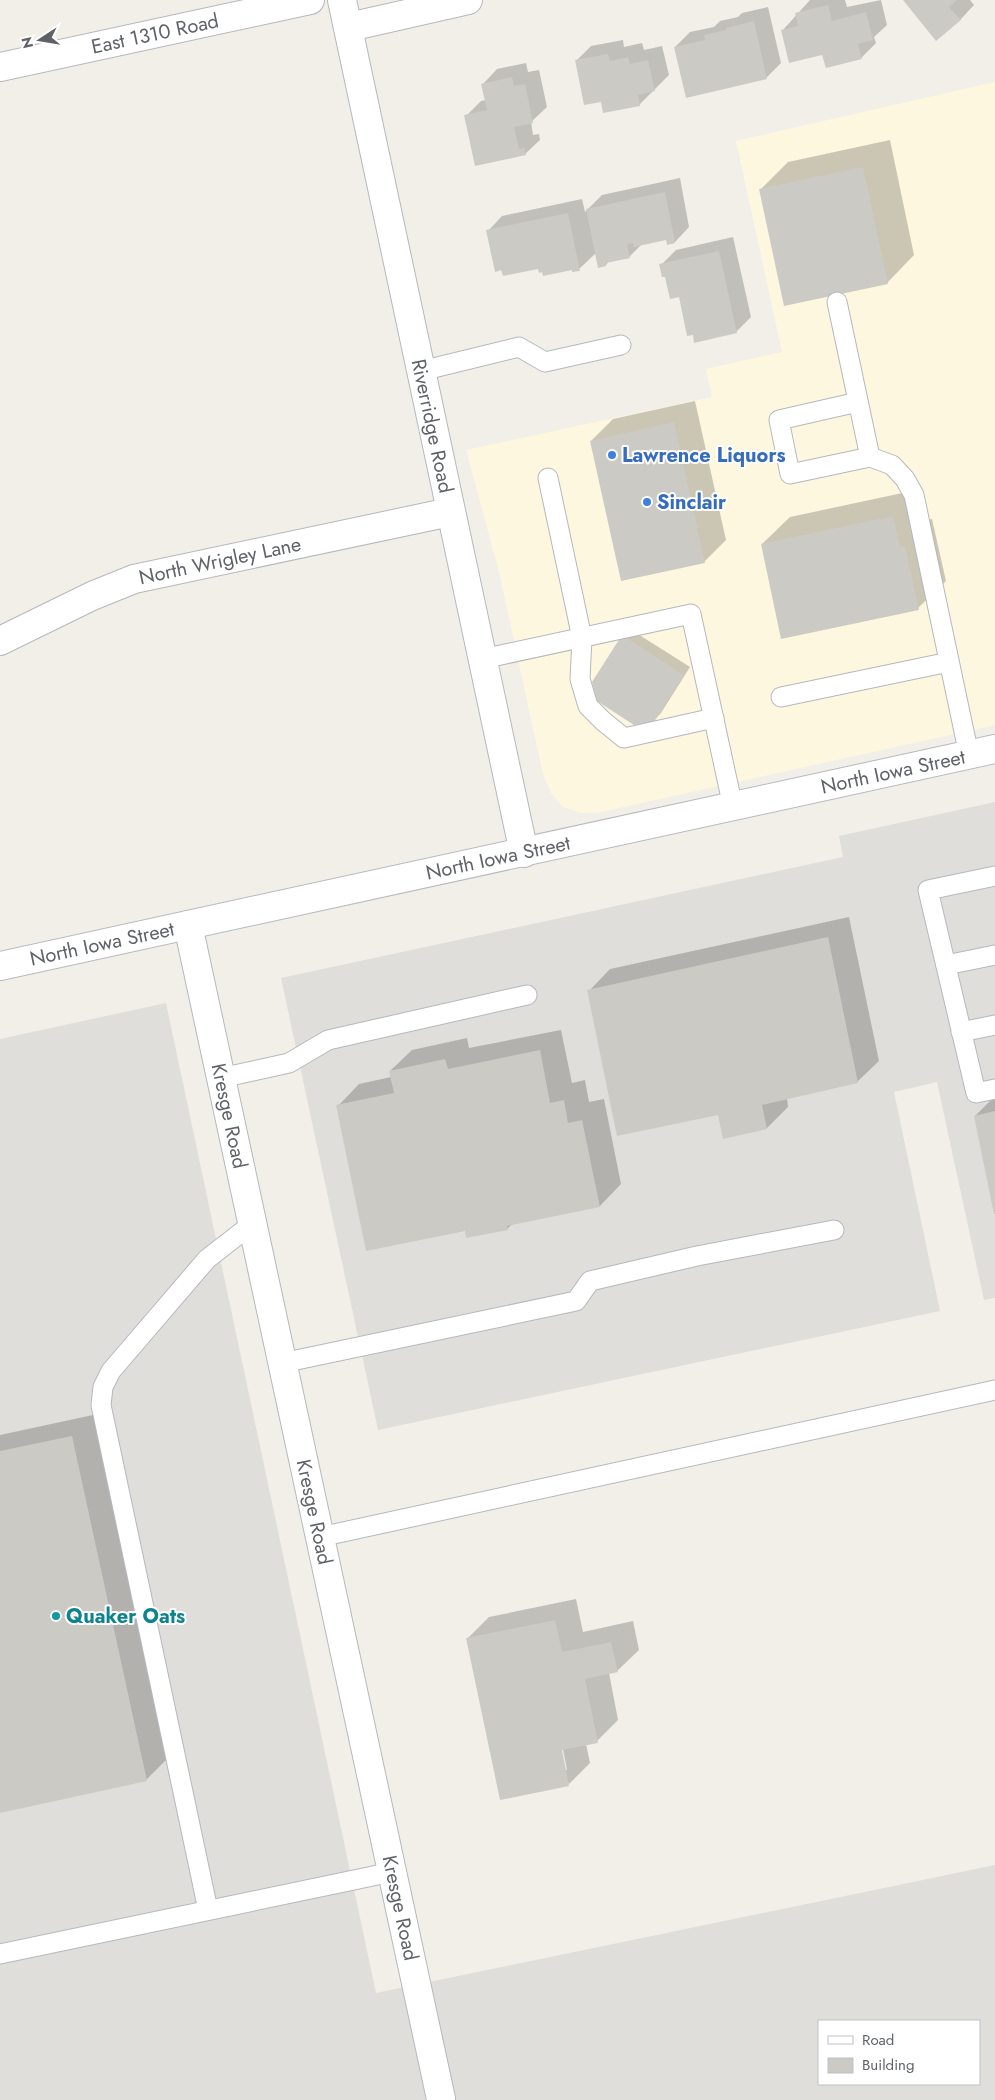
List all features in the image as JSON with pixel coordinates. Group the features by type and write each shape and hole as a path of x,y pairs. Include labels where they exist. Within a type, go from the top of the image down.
{"street":[{"name":"East 1310 Road","path":"0,67 310,0"},
{"name":"Riverridge Road","path":"342,0 524,853"},
{"path":"349,26 468,0"},
{"name":"North Wrigley Lane","path":"0,641 92,596 134,579 450,512"},
{"name":"North Iowa Street","path":"0,966 995,749"},
{"name":"Kresge Road","path":"188,926 441,2100"}],"lane":[{"path":"837,302 870,457"},
{"path":"421,371 519,347 545,362 621,345"},
{"path":"858,402 779,420 790,474 870,457 892,465 905,479 914,495 969,755"},
{"path":"548,478 582,638 580,679 588,706 624,738 714,718"},
{"path":"482,660 691,614 733,807"},
{"path":"781,697 949,662"},
{"path":"995,876 928,890 976,1093 995,1089"},
{"path":"946,965 995,955"},
{"path":"221,1078 289,1063 328,1040 527,994"},
{"path":"961,1032 995,1025"},
{"path":"208,1910 101,1405 103,1387 111,1371 207,1259 252,1224"},
{"path":"282,1362 576,1301 590,1281 696,1256 834,1230"},
{"path":"320,1537 995,1390"},
{"path":"0,1954 392,1872"}],"shaded area":[{"path":"995,82 995,725 601,812 581,813 563,807 551,793 543,774 499,572 466,450 712,397 706,369 782,352 736,141"},
{"path":"995,802 995,1298 984,1300 937,1082 894,1092 940,1311 378,1430 281,978 843,857 839,836"},
{"path":"166,1003 376,1993 995,1865 995,2100 0,2100 0,1039"}],"building":[{"path":"903,0 957,0 949,7 961,20 936,41"},
{"path":"828,5 832,21 866,12 873,40 858,44 862,59 826,68 822,55 789,63 781,30 798,26 795,13"},
{"path":"754,21 767,79 686,98 674,47 705,40 704,35"},
{"path":"608,54 610,61 628,57 630,64 648,60 655,91 638,95 640,106 603,113 601,102 584,105 575,60"},
{"path":"512,77 514,86 525,84 533,123 514,127 519,149 524,148 526,155 475,166 464,115 487,110 481,84"},
{"path":"863,167 888,284 784,306 759,189"},
{"path":"665,192 675,243 667,245 666,240 634,247 633,243 627,244 630,258 606,263 606,266 598,268 586,209"},
{"path":"568,213 580,271 572,272 572,270 543,276 542,272 539,273 538,269 503,276 501,270 495,272 486,230"},
{"path":"719,251 737,333 694,343 693,335 687,336 679,297 670,299 665,277 662,277 659,264"},
{"name":"Sinclair","path":"674,422 705,563 621,581 590,441"},
{"path":"893,516 900,547 905,546 919,610 781,639 761,544"},
{"path":"622,635 684,675 654,722 634,725 597,701 592,682"},
{"path":"828,937 858,1083 762,1105 767,1129 723,1139 718,1115 617,1136 587,990"},
{"path":"540,1050 550,1103 564,1100 568,1123 582,1120 600,1207 507,1226 508,1230 466,1238 465,1231 366,1251 336,1105 394,1093 389,1071 445,1059 448,1069"},
{"path":"995,1111 995,1214 994,1214 974,1116"},
{"name":"Quaker Oats","path":"72,1436 147,1781 0,1813 0,1451"},
{"path":"555,1620 562,1652 611,1642 618,1672 585,1679 598,1743 562,1750 569,1786 500,1800 466,1638"}],"place":[{"name":"Lawrence Liquors","path":"612,455"},
{"name":"Sinclair","path":"647,502"},
{"name":"Quaker Oats","path":"56,1616"}]}
